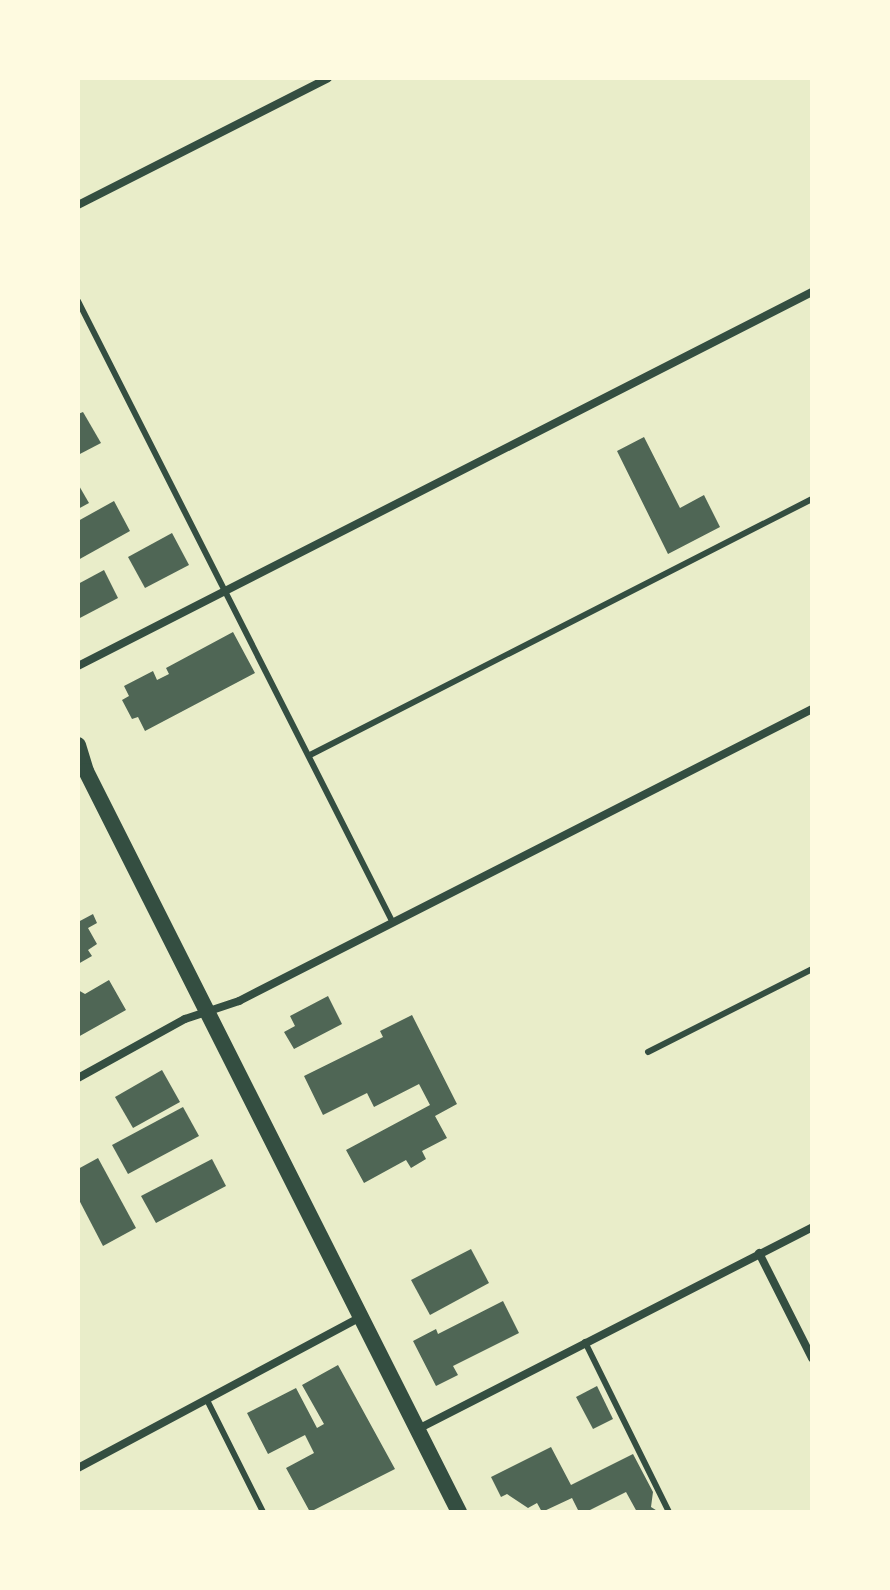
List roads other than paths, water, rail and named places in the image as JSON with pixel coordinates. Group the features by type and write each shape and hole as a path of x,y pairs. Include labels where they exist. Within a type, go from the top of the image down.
{"main road":[{"path":"78,745 82,766 459,1512"}],"street":[{"path":"78,205 328,78"},
{"path":"78,666 812,292"},
{"path":"78,1078 185,1019 239,1001 812,709"},
{"path":"418,1429 812,1227"},
{"path":"759,1253 812,1358"},
{"path":"78,1468 361,1317"}],"lane":[{"path":"78,301 228,590 392,921"},
{"path":"310,755 812,499"},
{"path":"648,1052 812,969"},
{"path":"585,1342 669,1512"},
{"path":"207,1400 263,1512"}]}
